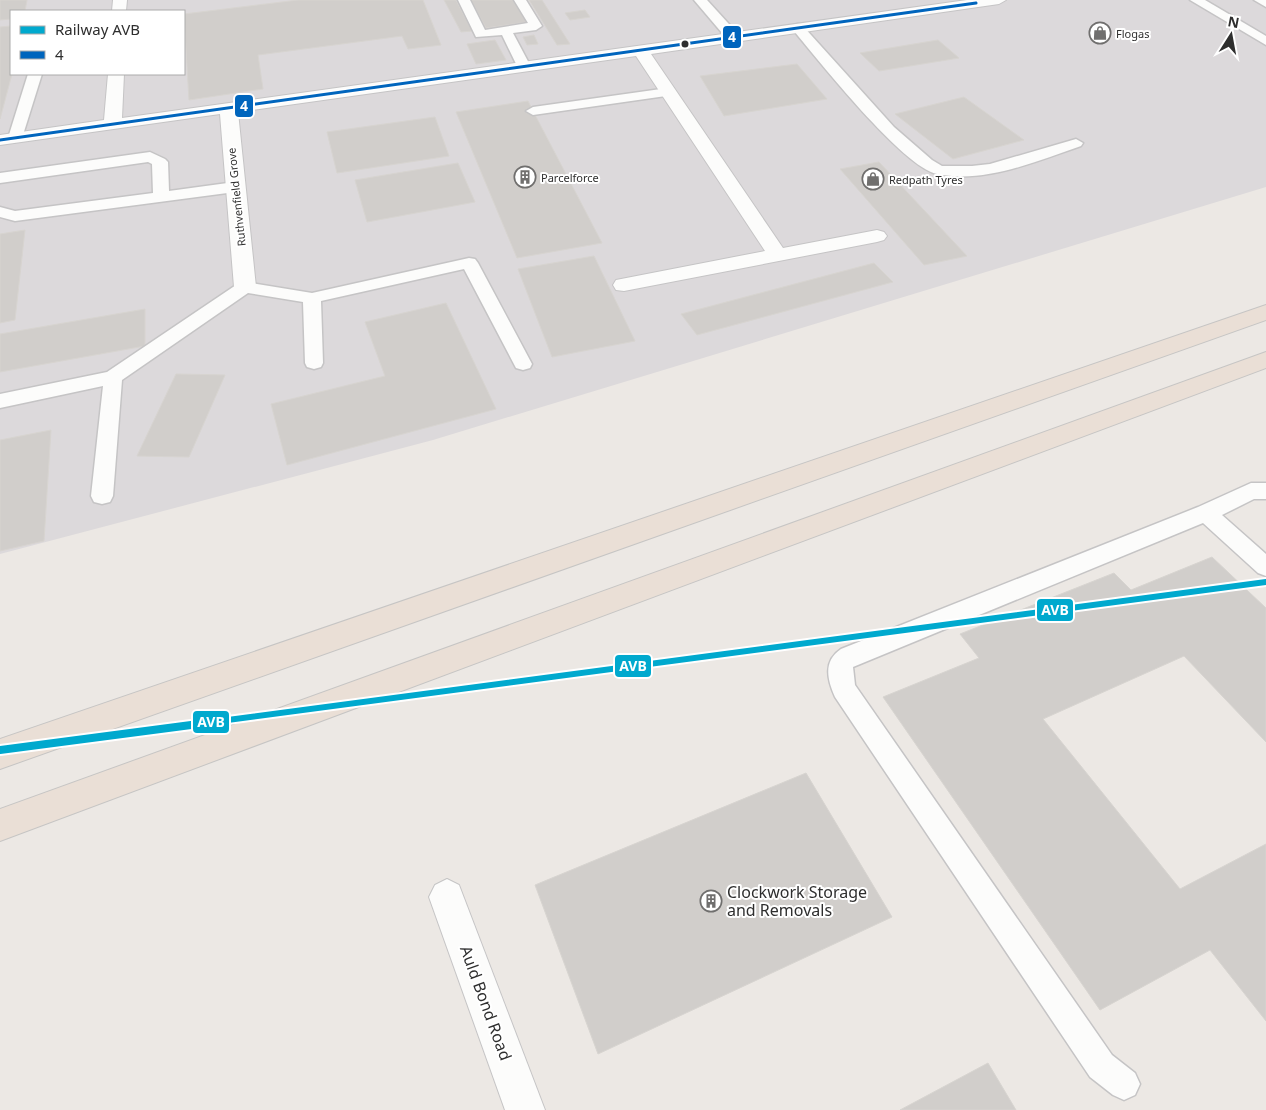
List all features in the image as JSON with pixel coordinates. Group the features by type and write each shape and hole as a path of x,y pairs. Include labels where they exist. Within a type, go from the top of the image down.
{"highway":[{"path":"0,754 1266,312"},
{"path":"0,825 1266,360"},
{"path":"0,846 235,738"}],"street":[{"path":"7,139 999,0"},
{"path":"641,51 777,254"},
{"path":"113,124 116,75"},
{"name":"Ruthvenfield Grove","path":"231,108 228,115 245,287"},
{"path":"624,285 877,236"},
{"name":"Auld Bond Road","path":"447,897 524,1110"}],"lane":[{"path":"464,0 481,34 536,26 520,0"},
{"path":"700,0 733,37"},
{"path":"1196,0 1266,41"},
{"path":"1260,0 1266,3"},
{"path":"798,28 906,148 936,170 958,173 1011,163 1076,143"},
{"path":"506,31 524,67"},
{"path":"7,139 35,75"},
{"path":"533,111 668,92"},
{"path":"0,178 150,157 160,162 161,197"},
{"path":"0,212 15,216 236,188"},
{"path":"0,401 113,377 245,287 312,298 469,263 523,364"},
{"path":"312,298 314,363"},
{"path":"102,496 113,377"},
{"path":"1124,1084 1101,1066 844,689 840,675 841,662 850,656 1206,513 1251,491 1266,491"},
{"path":"1206,513 1266,567"}],"shaded area":[{"path":"0,0 1266,0 1266,187 433,440 0,554"}],"building":[{"path":"0,0 27,0 25,10 10,10 10,19 0,20"},
{"path":"298,0 423,0 441,45 408,49 402,36 258,55 263,89 189,100 185,14"},
{"path":"444,0 456,0 472,31 461,32"},
{"path":"471,0 514,0 527,22 486,28"},
{"path":"529,0 542,0 570,44 557,45"},
{"path":"585,10 590,17 570,20 565,13"},
{"path":"10,26 10,75 12,75 0,119 0,27"},
{"path":"534,35 538,44 527,45 523,37"},
{"path":"495,40 506,60 476,64 467,44"},
{"path":"938,40 959,58 879,71 860,53"},
{"path":"797,64 827,99 724,116 700,76"},
{"path":"964,97 1024,140 953,159 895,114"},
{"name":"Parcelforce","path":"528,101 602,243 517,258 456,112"},
{"path":"435,117 449,156 337,173 327,132"},
{"path":"879,162 967,256 924,265 840,169"},
{"path":"458,163 475,202 367,222 355,180"},
{"path":"25,230 15,320 0,323 0,234"},
{"path":"594,256 635,341 552,357 518,269"},
{"path":"874,263 893,282 697,335 681,314"},
{"path":"446,303 496,409 287,465 271,404 385,376 365,322"},
{"path":"145,309 145,346 0,372 0,334"},
{"path":"176,374 225,375 189,457 137,456"},
{"path":"51,430 44,541 0,551 0,440"},
{"path":"1212,557 1266,608 1266,742 1184,656 1043,719 1180,889 1266,844 1266,1021 1210,950 1100,1010 883,697 979,658 960,634 1114,573 1131,590"},
{"name":"Clockwork Storage and Removals","path":"806,773 892,917 598,1054 535,885"},
{"path":"988,1063 1016,1110 900,1110"}],"rail line":[{"name":"AVB","path":"0,750 1266,582"}],"transit line":[{"name":"4","path":"0,140 976,3"}],"place":[{"name":"Flogas","path":"1100,33"},
{"name":"Parcelforce","path":"525,177"},
{"name":"Redpath Tyres","path":"873,179"},
{"name":"Clockwork Storage and Removals","path":"711,901"}]}
